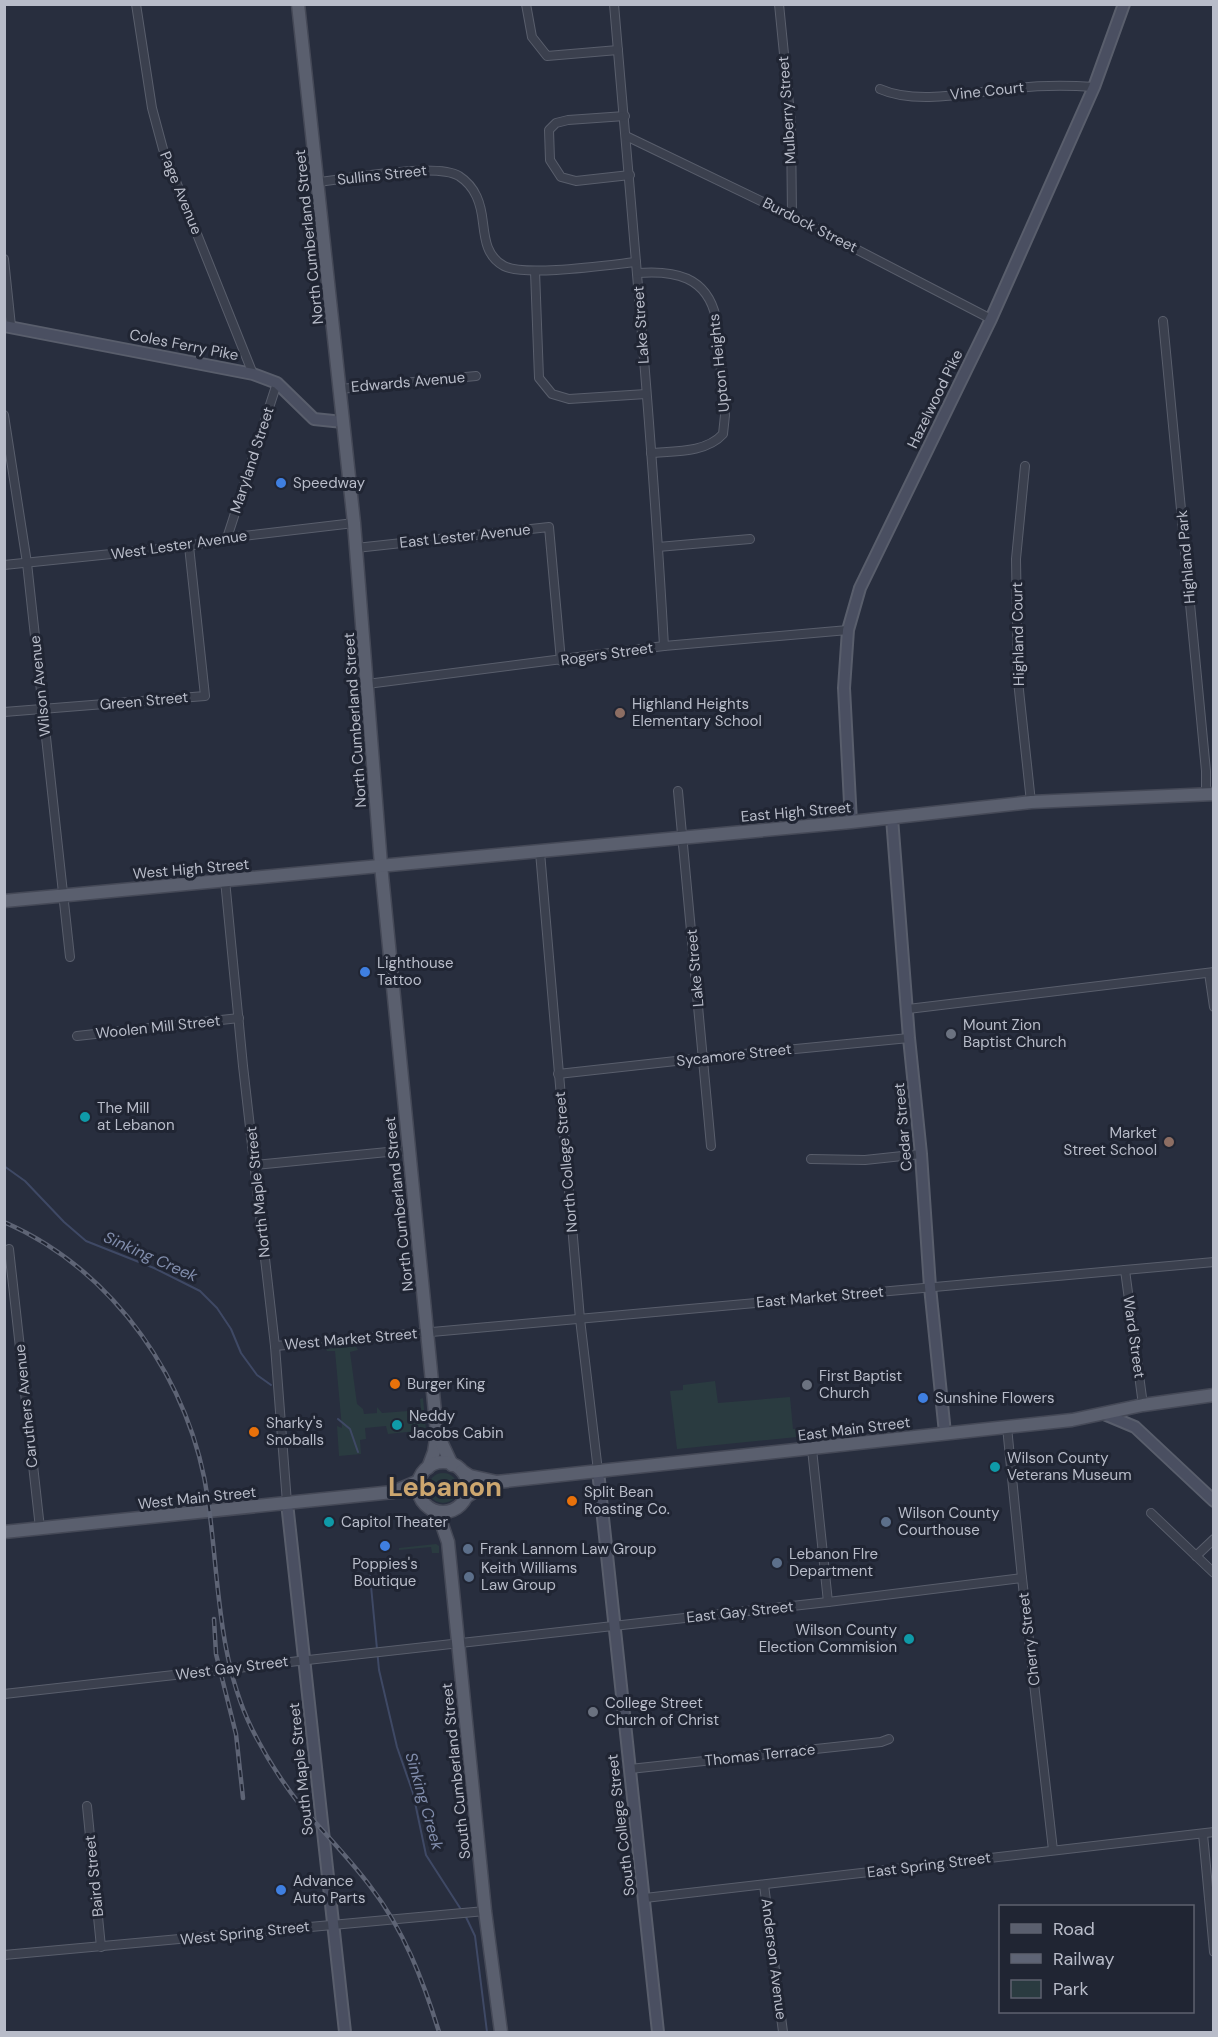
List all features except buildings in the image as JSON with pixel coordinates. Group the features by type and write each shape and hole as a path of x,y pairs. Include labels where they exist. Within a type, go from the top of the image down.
{"main road":[{"name":"North Cumberland Street","path":"298,4 354,523 381,865 437,1433 434,1452 428,1467"},
{"name":"East High Street","path":"381,865 851,822 1031,802 1210,794"},
{"name":"West High Street","path":"4,901 381,865"},
{"name":"East Main Street","path":"463,1501 477,1490 497,1482 1072,1420 1143,1405 1214,1395"},
{"name":"North Cumberland Street","path":"437,1433 457,1468"},
{"path":"448,1542 455,1515 463,1501 467,1481 457,1468 440,1463 428,1467 419,1481 418,1492 422,1501 432,1510 447,1512 463,1501"},
{"name":"East Main Street","path":"457,1468 470,1476 497,1482"},
{"name":"West Main Street","path":"4,1532 393,1492 419,1481"},
{"name":"West Main Street","path":"393,1492 422,1501"},
{"name":"South Cumberland Street","path":"432,1510 440,1519 448,1542 485,1911 501,2032"}],"street":[{"name":"Page Avenue","path":"136,4 152,108 163,149 253,374"},
{"path":"526,4 532,37 547,56 618,50"},
{"name":"Lake Street","path":"614,4 630,175 664,646"},
{"name":"Mulberry Street","path":"779,4 791,124 792,216"},
{"name":"Hazelwood Pike","path":"851,822 844,688 848,630 860,588 991,319 1094,87 1124,4"},
{"name":"Vine Court","path":"880,89 894,95 935,96 1065,85 1094,87"},
{"path":"625,116 556,123 549,130 550,159 561,177 576,181 630,175"},
{"name":"Burdock Street","path":"626,136 792,216 991,319"},
{"name":"Sullins Street","path":"318,182 422,169 443,171 458,176 471,188 481,204 484,236 491,256 505,267 535,271 636,262"},
{"path":"4,259 8,326"},
{"path":"535,271 539,378 552,394 569,399 646,393"},
{"name":"Upton Heights","path":"637,273 660,271 669,273 692,281 708,294 716,318 725,415 723,434 710,444 699,448 651,453"},
{"name":"Highland Park","path":"1163,321 1210,794"},
{"name":"Coles Ferry Pike","path":"8,326 253,374 277,383 314,419 343,422"},
{"name":"Edwards Avenue","path":"340,389 476,376"},
{"name":"Maryland Street","path":"227,538 277,383"},
{"name":"Wilson Avenue","path":"4,415 27,563 70,957"},
{"name":"Highland Court","path":"1025,466 1016,559 1018,681 1031,802"},
{"name":"West Lester Avenue","path":"4,565 189,546 227,538 354,523"},
{"name":"East Lester Avenue","path":"356,548 549,527 561,661"},
{"path":"658,547 750,539"},
{"name":"Green Street","path":"4,712 205,696 189,546"},
{"name":"Rogers Street","path":"367,684 561,661 664,646 848,630"},
{"name":"Lake Street","path":"678,791 711,1146"},
{"name":"Cedar Street","path":"891,818 921,1154 930,1287 945,1433"},
{"name":"North College Street","path":"540,852 580,1319 598,1471"},
{"name":"North Maple Street","path":"225,880 274,1346 286,1503"},
{"path":"908,1008 1211,973 1214,1007"},
{"name":"Woolen Mill Street","path":"77,1036 239,1018"},
{"name":"Sycamore Street","path":"558,1074 909,1038"},
{"path":"255,1166 408,1150"},
{"path":"811,1159 865,1160 921,1154"},
{"name":"Caruthers Avenue","path":"9,1248 40,1528"},
{"name":"East Market Street","path":"428,1332 1214,1262"},
{"name":"Ward Street","path":"1125,1269 1143,1405"},
{"name":"West Market Street","path":"274,1346 428,1332"},
{"path":"1104,1414 1135,1426 1214,1501"},
{"name":"Cherry Street","path":"1007,1427 1053,1850"},
{"path":"812,1449 828,1602"},
{"name":"South College Street","path":"598,1471 658,2032"},
{"name":"South Maple Street","path":"286,1503 345,2032"},
{"path":"1151,1513 1214,1573"},
{"path":"1196,1556 1214,1539"},
{"name":"East Gay Street","path":"459,1644 1022,1578"},
{"name":"West Gay Street","path":"4,1694 459,1644"},
{"name":"Thomas Terrace","path":"630,1769 881,1742 889,1739"},
{"name":"Baird Street","path":"87,1806 101,1947"},
{"name":"East Spring Street","path":"645,1898 1214,1832"},
{"path":"1203,1834 1214,1952"},
{"name":"Anderson Avenue","path":"764,1885 783,2032"},
{"name":"West Spring Street","path":"4,1955 485,1911"}],"green space":[{"path":"356,1346 358,1350 350,1352 357,1404 363,1409 364,1414 377,1413 377,1407 382,1413 421,1410 420,1399 423,1398 426,1430 388,1434 386,1426 365,1428 366,1439 360,1440 361,1454 339,1456 337,1426 342,1428 335,1351 326,1349"},
{"path":"715,1381 718,1403 790,1397 793,1429 797,1429 797,1437 677,1449 670,1391 683,1390 683,1385"},
{"path":"443,1473 454,1477 458,1488 454,1499 443,1503 432,1499 428,1488 432,1477"},
{"path":"436,1544 439,1546 439,1553 432,1553 431,1547 399,1550 399,1548"}],"waterway":[{"name":"Sinking Creek","path":"4,1166 25,1181 64,1222 86,1241 154,1268 200,1291 217,1308 231,1329 241,1353 257,1375 271,1385"},
{"name":"Sinking Creek","path":"338,1419 350,1429 358,1452"},
{"name":"Sinking Creek","path":"369,1565 379,1670 397,1747 413,1793 426,1855 462,1911"},
{"name":"Sinking Creek","path":"465,1915 475,1936 487,2032"}],"railway":[{"path":"4,1222 44,1243 80,1269 113,1300 141,1335 165,1373 185,1414 199,1456 208,1500 226,1646 232,1674 252,1729 287,1788 362,1876 393,1920 419,1975 439,2032"},
{"path":"214,1619 216,1654 236,1734 243,1798"}],"place":[{"name":"Speedway","path":"281,483"},
{"name":"Highland Heights Elementary School","path":"620,713"},
{"name":"Lighthouse Tattoo","path":"365,972"},
{"name":"Mount Zion Baptist Church","path":"951,1034"},
{"name":"The Mill at Lebanon","path":"85,1117"},
{"name":"Market Street School","path":"1169,1142"},
{"name":"Burger King","path":"395,1384"},
{"name":"First Baptist Church","path":"807,1385"},
{"name":"Sunshine Flowers","path":"923,1398"},
{"name":"Neddy Jacobs Cabin","path":"397,1425"},
{"name":"Sharky's Snoballs","path":"254,1432"},
{"name":"Wilson County Veterans Museum","path":"995,1467"},
{"name":"Split Bean Roasting Co.","path":"572,1501"},
{"name":"Capitol Theater","path":"329,1522"},
{"name":"Wilson County Courthouse","path":"886,1522"},
{"name":"Poppies's Boutique","path":"385,1546"},
{"name":"Frank Lannom Law Group","path":"468,1549"},
{"name":"Lebanon FIre Department","path":"777,1563"},
{"name":"Keith Williams Law Group","path":"469,1577"},
{"name":"Wilson County Election Commision","path":"909,1639"},
{"name":"College Street Church of Christ","path":"593,1712"},
{"name":"Advance Auto Parts","path":"281,1890"}],"district":[{"name":"Lebanon","path":"445,1487"}]}
